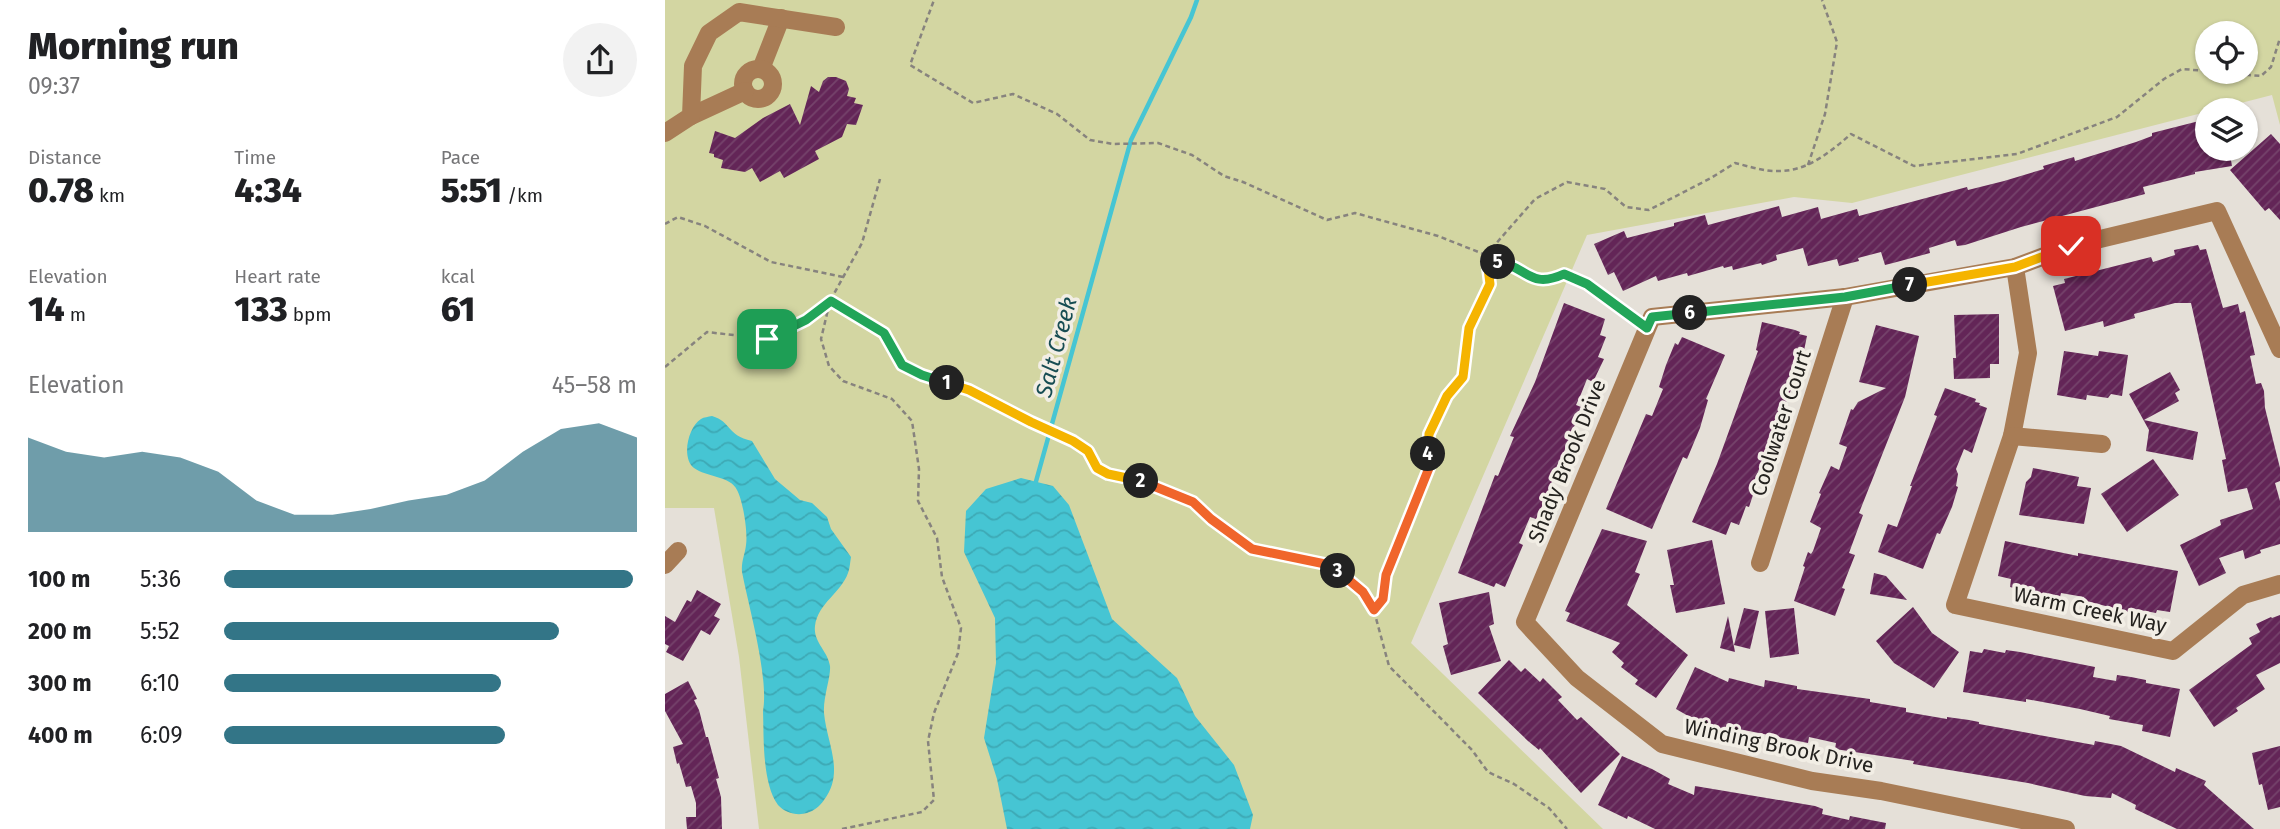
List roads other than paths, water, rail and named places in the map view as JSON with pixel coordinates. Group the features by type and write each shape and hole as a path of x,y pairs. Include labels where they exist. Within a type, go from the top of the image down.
{"street":[{"path":"691,116 693,66 709,33 740,12 836,27"},
{"path":"761,69 781,18"},
{"path":"761,69 772,78 772,88 770,93 757,99 747,94 743,81 748,73 761,69"},
{"path":"665,133 691,116 745,90"},
{"path":"1845,297 2015,267 2071,246 2217,211 2280,349"},
{"path":"2015,267 2028,353 2012,436 2102,444"},
{"name":"Shady Brook Drive","path":"1525,622 1649,323 1845,297"},
{"name":"Coolwater Court","path":"1760,563 1845,297"},
{"name":"Warm Creek Way","path":"2012,436 1955,606 2173,651 2243,596 2280,584"},
{"path":"665,565 678,551"},
{"name":"Winding Brook Drive","path":"1525,622 1577,678 1662,744 1812,781 1881,791 2066,829"}],"water":[{"path":"712,416 733,432 752,441 775,479 800,500 812,503 827,517 831,529 851,557 845,580 820,611 815,626 816,637 830,666 824,713 834,768 830,789 824,800 817,808 807,813 791,813 781,808 773,796 766,773 763,680 742,572 746,532 739,495 734,485 724,479 694,468 688,457 688,443 696,423"},
{"path":"1021,478 1053,486 1069,505 1112,619 1177,678 1195,716 1234,765 1253,815 1250,829 1007,829 997,779 984,738 996,663 995,618 964,552 966,511 986,489"}],"waterway":[{"name":"Salt Creek","path":"1035,485 1131,140 1197,0"}]}
